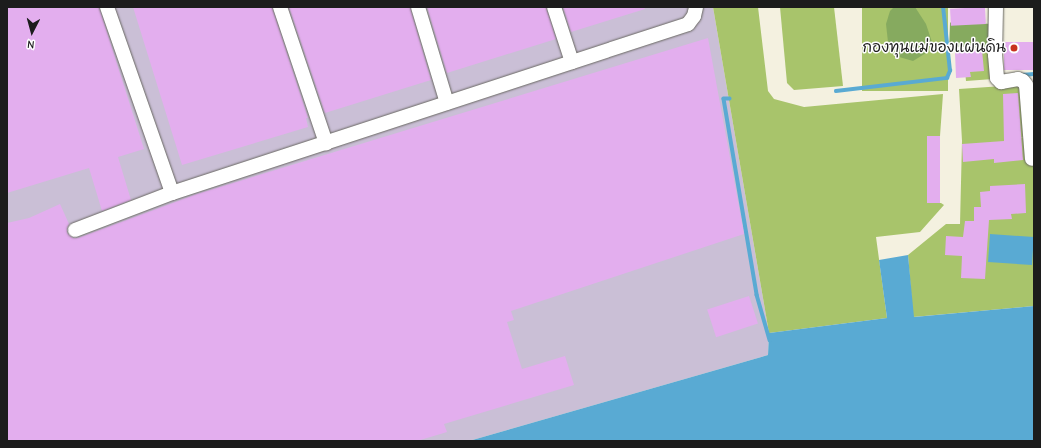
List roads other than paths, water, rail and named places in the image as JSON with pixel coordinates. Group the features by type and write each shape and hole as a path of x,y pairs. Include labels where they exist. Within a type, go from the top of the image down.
{"street":[{"path":"107,7 172,193"},
{"path":"280,7 326,143"},
{"path":"418,7 447,103"},
{"path":"554,7 572,62"},
{"path":"75,230 172,193 688,24 694,16 696,7"},
{"path":"996,7 995,55 997,78 1000,82 1018,79 1026,85 1032,159"}],"water":[{"path":"990,234 1034,237 1032,265 988,262"},
{"path":"908,255 914,317 1034,306 1034,441 469,441 768,355 769,333 887,318 879,260"}],"waterway":[{"path":"836,91 947,78 950,71 943,7"},
{"path":"1022,75 1034,74"},
{"path":"730,99 724,99 757,295 770,340"}],"place":[{"name":"กองทุนแม่ของแผ่นดิน","path":"1014,48"}]}
